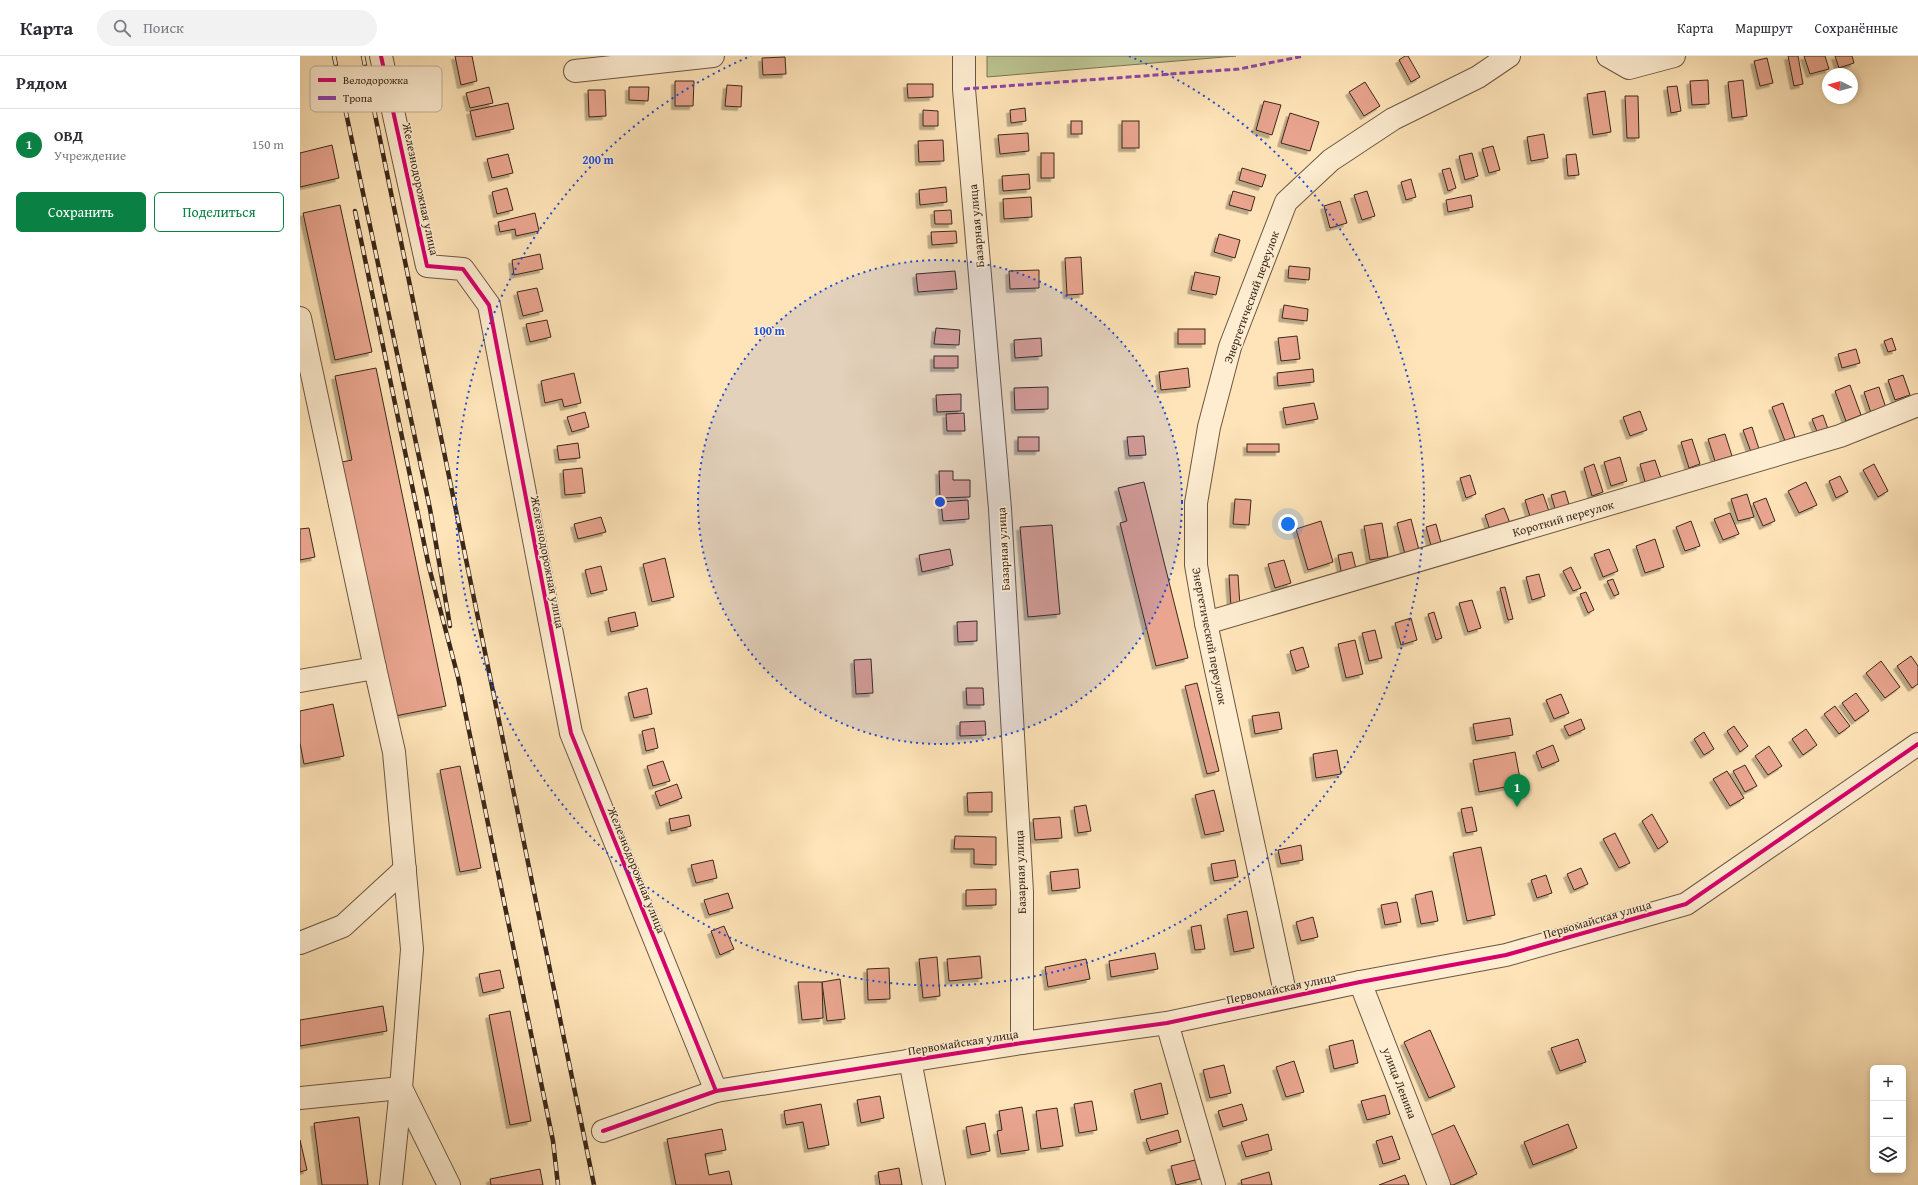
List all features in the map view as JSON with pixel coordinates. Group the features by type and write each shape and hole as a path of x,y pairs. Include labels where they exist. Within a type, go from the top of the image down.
{"street":[{"name":"Железнодорожная улица","path":"381,56 383,66"},
{"path":"575,71 713,56"},
{"name":"Базарная улица","path":"964,56 964,89 1000,509 1022,892 1022,1043"},
{"name":"Энергетический переулок","path":"1286,997 1206,623 1196,565 1196,503 1209,427 1230,347 1286,202 1331,160 1393,119 1478,77 1509,56"},
{"path":"1608,56 1629,68 1674,56"},
{"name":"Железнодорожная улица","path":"393,112 427,266 463,269 489,305 571,733 716,1091"},
{"path":"300,318 303,350 394,752 412,949 402,1088 391,1185"},
{"name":"Короткий переулок","path":"1206,623 1840,436 1918,405"},
{"path":"300,681 375,668"},
{"name":"Первомайская улица","path":"603,1131 716,1091 910,1060 1167,1022 1360,982 1506,956 1686,904 1918,744"},
{"path":"300,943 343,926 405,869"},
{"name":"улица Ленина","path":"1360,982 1439,1185"},
{"path":"1167,1022 1214,1185"},
{"path":"910,1060 934,1185"},
{"path":"300,1098 402,1088"},
{"path":"402,1088 449,1185"}],"green space":[{"path":"987,56 1236,56 987,77"}],"building":[{"path":"455,56 472,56 477,81 461,85"},
{"path":"1405,56 1408,56 1420,77 1411,82 1399,60"},
{"path":"1788,56 1798,56 1803,84 1794,86"},
{"path":"1804,56 1825,56 1829,68 1822,68 1822,71 1810,74"},
{"path":"1835,56 1852,56 1854,63 1839,68"},
{"path":"785,57 786,74 763,75 762,58"},
{"path":"1767,58 1773,83 1760,86 1754,61"},
{"path":"1708,80 1709,104 1692,105 1690,81"},
{"path":"1743,80 1747,116 1732,118 1728,82"},
{"path":"675,81 694,81 693,106 675,106"},
{"path":"1365,82 1380,106 1364,116 1349,92"},
{"path":"907,84 933,84 933,97 908,98"},
{"path":"727,85 742,86 741,107 725,106"},
{"path":"1677,86 1681,111 1671,113 1667,87"},
{"path":"489,87 493,103 470,108 466,93"},
{"path":"629,87 649,87 648,101 629,100"},
{"path":"588,90 605,90 606,116 589,117"},
{"path":"1605,91 1611,132 1593,135 1587,94"},
{"path":"1625,96 1638,96 1639,138 1627,138"},
{"path":"1264,101 1281,105 1272,135 1256,130"},
{"path":"508,103 514,129 476,137 470,111"},
{"path":"1025,108 1026,121 1011,123 1010,110"},
{"path":"923,110 938,111 938,126 923,126"},
{"path":"1290,113 1319,122 1310,151 1281,143"},
{"path":"1071,121 1082,121 1082,134 1071,134"},
{"path":"1122,121 1139,121 1139,148 1122,148"},
{"path":"1028,133 1029,151 1000,154 998,135"},
{"path":"1544,134 1548,158 1531,161 1527,137"},
{"path":"943,140 944,161 919,162 918,141"},
{"path":"332,145 339,178 300,187 300,153"},
{"path":"1493,146 1500,170 1489,173 1482,149"},
{"path":"1041,153 1054,153 1054,178 1041,178"},
{"path":"1472,153 1478,176 1465,180 1459,156"},
{"path":"508,154 513,173 492,178 487,159"},
{"path":"1576,154 1579,175 1568,176 1566,155"},
{"path":"1242,168 1266,175 1262,187 1239,180"},
{"path":"1450,168 1456,188 1448,191 1442,170"},
{"path":"1029,174 1030,189 1003,191 1002,176"},
{"path":"1411,179 1416,197 1406,200 1401,182"},
{"path":"946,187 947,202 920,205 919,190"},
{"path":"507,188 513,210 497,214 492,192"},
{"path":"1233,191 1255,197 1251,211 1229,205"},
{"path":"1367,191 1375,216 1362,220 1354,195"},
{"path":"1471,195 1473,207 1448,212 1446,200"},
{"path":"1031,197 1032,217 1004,219 1003,199"},
{"path":"1340,201 1347,223 1330,228 1324,206"},
{"path":"340,205 372,352 335,360 303,213"},
{"path":"951,210 952,224 935,224 934,211"},
{"path":"535,213 539,231 516,236 515,229 500,232 498,222"},
{"path":"956,231 957,243 932,245 931,232"},
{"path":"1219,234 1240,240 1235,258 1214,252"},
{"path":"540,254 543,269 514,275 512,260"},
{"path":"1081,257 1083,294 1067,295 1065,258"},
{"path":"1289,266 1310,268 1309,280 1288,278"},
{"path":"1039,270 1039,288 1010,289 1009,271"},
{"path":"955,271 957,289 918,292 916,274"},
{"path":"1195,272 1220,277 1216,295 1191,290"},
{"path":"537,288 543,311 523,316 517,292"},
{"path":"1284,305 1308,309 1307,321 1282,318"},
{"path":"547,320 551,337 530,342 526,324"},
{"path":"936,328 960,330 959,345 934,344"},
{"path":"1178,329 1205,329 1205,344 1178,344"},
{"path":"1297,336 1300,359 1281,361 1278,338"},
{"path":"1041,338 1042,356 1015,358 1014,340"},
{"path":"1892,338 1896,350 1888,352 1884,341"},
{"path":"1856,349 1860,363 1842,368 1838,354"},
{"path":"934,356 958,356 958,368 934,368"},
{"path":"376,368 446,706 395,716 342,462 352,460 335,376"},
{"path":"1188,368 1190,387 1161,390 1159,372"},
{"path":"1313,369 1314,382 1278,386 1277,373"},
{"path":"574,373 581,403 564,407 562,399 545,403 541,381"},
{"path":"1903,375 1910,395 1895,400 1888,380"},
{"path":"1850,385 1861,415 1846,421 1835,391"},
{"path":"1048,387 1048,409 1015,410 1014,388"},
{"path":"1879,387 1886,408 1871,413 1864,392"},
{"path":"961,394 961,411 937,412 936,395"},
{"path":"1314,403 1318,419 1286,425 1283,408"},
{"path":"1783,403 1795,437 1785,441 1772,407"},
{"path":"1640,411 1647,430 1630,436 1623,417"},
{"path":"585,412 589,427 572,432 567,417"},
{"path":"964,413 965,431 947,431 946,414"},
{"path":"1823,415 1828,429 1818,434 1812,419"},
{"path":"1752,427 1759,449 1751,452 1743,430"},
{"path":"1725,434 1732,456 1715,461 1708,439"},
{"path":"1144,436 1146,455 1129,456 1127,437"},
{"path":"1018,437 1039,437 1039,451 1018,451"},
{"path":"1692,439 1700,464 1689,468 1681,442"},
{"path":"578,443 580,458 559,460 557,446"},
{"path":"1247,444 1279,444 1279,452 1247,452"},
{"path":"1620,457 1627,481 1611,486 1604,462"},
{"path":"1655,460 1662,481 1646,485 1640,464"},
{"path":"1594,464 1603,492 1592,496 1584,468"},
{"path":"1874,464 1888,491 1878,497 1863,470"},
{"path":"582,468 585,493 565,495 563,470"},
{"path":"939,471 953,471 953,480 970,480 970,497 940,498"},
{"path":"1470,475 1476,494 1466,498 1460,478"},
{"path":"1840,476 1848,492 1836,498 1829,481"},
{"path":"1144,482 1188,658 1156,666 1120,523 1127,521 1118,488"},
{"path":"1806,482 1817,505 1799,513 1788,491"},
{"path":"1565,491 1570,508 1556,512 1551,495"},
{"path":"1543,494 1550,514 1531,520 1525,500"},
{"path":"1747,494 1754,517 1738,521 1731,499"},
{"path":"1766,498 1775,521 1763,526 1753,503"},
{"path":"1235,499 1251,500 1249,525 1233,524"},
{"path":"968,500 969,519 943,521 941,502"},
{"path":"1504,508 1510,523 1490,530 1485,515"},
{"path":"1730,513 1739,534 1723,540 1714,519"},
{"path":"601,517 606,532 578,539 574,524"},
{"path":"1411,519 1421,558 1407,562 1397,523"},
{"path":"1321,521 1333,562 1308,570 1296,529"},
{"path":"1691,521 1700,546 1685,551 1676,527"},
{"path":"1382,523 1388,557 1370,560 1364,526"},
{"path":"1436,524 1443,550 1433,553 1426,527"},
{"path":"1052,525 1060,614 1028,617 1020,527"},
{"path":"309,528 315,557 300,560 300,529"},
{"path":"1655,539 1664,567 1645,573 1636,546"},
{"path":"950,549 953,565 922,572 919,555"},
{"path":"1609,549 1618,571 1603,577 1594,554"},
{"path":"1352,552 1357,573 1342,576 1338,555"},
{"path":"665,558 674,597 652,602 643,564"},
{"path":"1284,560 1291,583 1275,588 1268,564"},
{"path":"601,566 607,590 591,594 585,570"},
{"path":"1571,567 1581,588 1573,591 1563,571"},
{"path":"1539,574 1545,596 1532,600 1526,577"},
{"path":"1229,575 1238,575 1240,607 1231,607"},
{"path":"1613,579 1619,594 1614,596 1607,581"},
{"path":"1505,587 1513,619 1508,620 1500,588"},
{"path":"1586,592 1594,610 1588,613 1580,594"},
{"path":"1472,600 1481,628 1468,632 1459,603"},
{"path":"635,612 638,626 611,632 608,618"},
{"path":"1434,612 1442,638 1436,640 1428,614"},
{"path":"1411,618 1417,640 1401,645 1395,623"},
{"path":"977,621 977,641 958,642 957,622"},
{"path":"1375,630 1382,658 1369,661 1362,633"},
{"path":"1355,640 1363,674 1346,678 1338,644"},
{"path":"1303,647 1309,667 1296,671 1290,651"},
{"path":"1911,656 1918,666 1918,684 1912,688 1897,666"},
{"path":"871,659 873,693 856,694 854,660"},
{"path":"1881,661 1900,687 1885,698 1866,673"},
{"path":"1197,683 1219,771 1207,774 1185,686"},
{"path":"647,688 652,714 634,718 628,693"},
{"path":"966,688 983,688 984,705 967,705"},
{"path":"1856,693 1869,711 1855,721 1842,703"},
{"path":"1561,694 1569,713 1554,719 1546,700"},
{"path":"333,704 344,756 304,764 300,743 300,711"},
{"path":"1835,706 1850,726 1839,734 1824,714"},
{"path":"1279,712 1282,729 1255,734 1252,716"},
{"path":"1510,718 1513,735 1476,741 1473,724"},
{"path":"1581,719 1585,729 1569,736 1564,726"},
{"path":"985,721 986,735 960,736 960,722"},
{"path":"1734,726 1748,746 1740,752 1727,731"},
{"path":"654,728 658,748 646,751 642,731"},
{"path":"1806,729 1817,745 1803,755 1792,739"},
{"path":"1704,732 1714,749 1704,755 1694,739"},
{"path":"1553,745 1559,761 1542,768 1536,752"},
{"path":"1769,746 1782,766 1768,775 1755,756"},
{"path":"1337,750 1341,774 1316,778 1313,754"},
{"path":"1515,752 1521,784 1479,792 1473,760"},
{"path":"663,761 670,781 653,786 647,766"},
{"path":"1745,765 1757,786 1745,792 1733,771"},
{"path":"460,766 481,868 460,872 440,770"},
{"path":"1727,771 1744,798 1730,806 1713,779"},
{"path":"677,784 682,798 660,806 655,792"},
{"path":"1214,790 1224,831 1205,835 1195,795"},
{"path":"992,792 992,812 968,812 967,793"},
{"path":"1086,805 1091,831 1078,833 1074,807"},
{"path":"1472,807 1477,831 1466,833 1461,809"},
{"path":"1652,814 1668,842 1658,849 1642,821"},
{"path":"689,815 691,826 671,831 669,819"},
{"path":"1060,817 1062,838 1035,840 1033,819"},
{"path":"1615,833 1630,863 1619,868 1603,839"},
{"path":"955,836 996,837 996,865 974,864 974,849 954,849"},
{"path":"1301,845 1303,860 1281,864 1278,850"},
{"path":"1481,847 1495,915 1467,921 1453,853"},
{"path":"713,860 717,878 696,883 691,865"},
{"path":"1235,860 1238,877 1214,881 1211,864"},
{"path":"1581,868 1588,884 1574,890 1567,874"},
{"path":"1078,869 1080,888 1052,891 1050,872"},
{"path":"1546,875 1552,893 1537,898 1531,880"},
{"path":"996,889 996,905 966,906 966,890"},
{"path":"1432,891 1438,921 1421,924 1415,895"},
{"path":"728,893 733,908 709,915 704,900"},
{"path":"1397,902 1401,922 1385,925 1381,905"},
{"path":"1247,911 1254,948 1234,952 1227,915"},
{"path":"1313,917 1318,937 1301,941 1296,922"},
{"path":"1201,925 1205,949 1195,950 1191,927"},
{"path":"724,926 734,949 720,955 711,931"},
{"path":"1155,953 1158,969 1111,977 1109,961"},
{"path":"980,956 982,978 949,981 947,959"},
{"path":"937,957 940,996 923,998 919,959"},
{"path":"1086,959 1090,979 1048,987 1045,967"},
{"path":"889,968 890,999 868,1000 867,969"},
{"path":"500,970 504,988 483,993 479,974"},
{"path":"840,979 845,1019 827,1021 822,982"},
{"path":"798,982 822,982 823,1018 802,1020"},
{"path":"383,1006 387,1031 300,1046 300,1020"},
{"path":"510,1011 531,1121 510,1125 489,1015"},
{"path":"1430,1030 1455,1087 1429,1098 1404,1042"},
{"path":"1578,1039 1586,1062 1560,1071 1551,1048"},
{"path":"1353,1040 1358,1063 1334,1069 1329,1046"},
{"path":"1294,1061 1304,1092 1286,1097 1276,1067"},
{"path":"1224,1065 1231,1093 1210,1098 1203,1070"},
{"path":"1161,1083 1168,1114 1141,1120 1134,1090"},
{"path":"1385,1095 1390,1114 1367,1120 1361,1101"},
{"path":"880,1096 884,1118 861,1123 857,1100"},
{"path":"1092,1101 1097,1130 1079,1133 1074,1104"},
{"path":"821,1104 829,1145 808,1149 803,1122 786,1125 784,1111"},
{"path":"1242,1104 1247,1120 1223,1127 1218,1111"},
{"path":"1022,1107 1029,1150 1001,1154 997,1131 1002,1130 999,1111"},
{"path":"1057,1108 1063,1146 1041,1149 1036,1111"},
{"path":"359,1117 368,1185 322,1185 314,1123"},
{"path":"985,1123 990,1151 971,1155 966,1127"},
{"path":"1568,1124 1577,1148 1533,1165 1524,1142"},
{"path":"1454,1125 1477,1174 1453,1185 1449,1185 1427,1137"},
{"path":"722,1129 726,1150 705,1154 709,1175 729,1171 732,1185 676,1185 667,1139"},
{"path":"1178,1130 1181,1142 1150,1151 1146,1139"},
{"path":"1268,1134 1272,1150 1246,1157 1241,1142"},
{"path":"1392,1136 1400,1159 1383,1164 1376,1141"},
{"path":"300,1140 307,1170 300,1172"},
{"path":"1195,1160 1200,1179 1176,1185 1171,1166"},
{"path":"899,1168 902,1185 880,1185 878,1172"},
{"path":"540,1169 543,1185 491,1185 490,1179"},
{"path":"1269,1172 1272,1185 1242,1185 1241,1180"},
{"path":"1405,1175 1409,1185 1379,1185"}],"railway":[{"path":"334,56 336,66"},
{"path":"363,56 365,66"},
{"path":"346,112 430,509 450,626"},
{"path":"374,112 594,1185"},
{"path":"355,211 429,567 458,677 553,1141 558,1185"}],"marked path":[{"path":"964,89 1239,69 1304,56"}],"cycle path":[{"path":"381,56 383,66"},
{"path":"393,112 427,266 463,269 489,305 571,733 716,1091"},
{"path":"603,1131 716,1091 1022,1043 1167,1023 1360,982 1506,955 1686,904 1918,744"}],"place":[{"name":"ОВД","path":"1517,807"}]}
